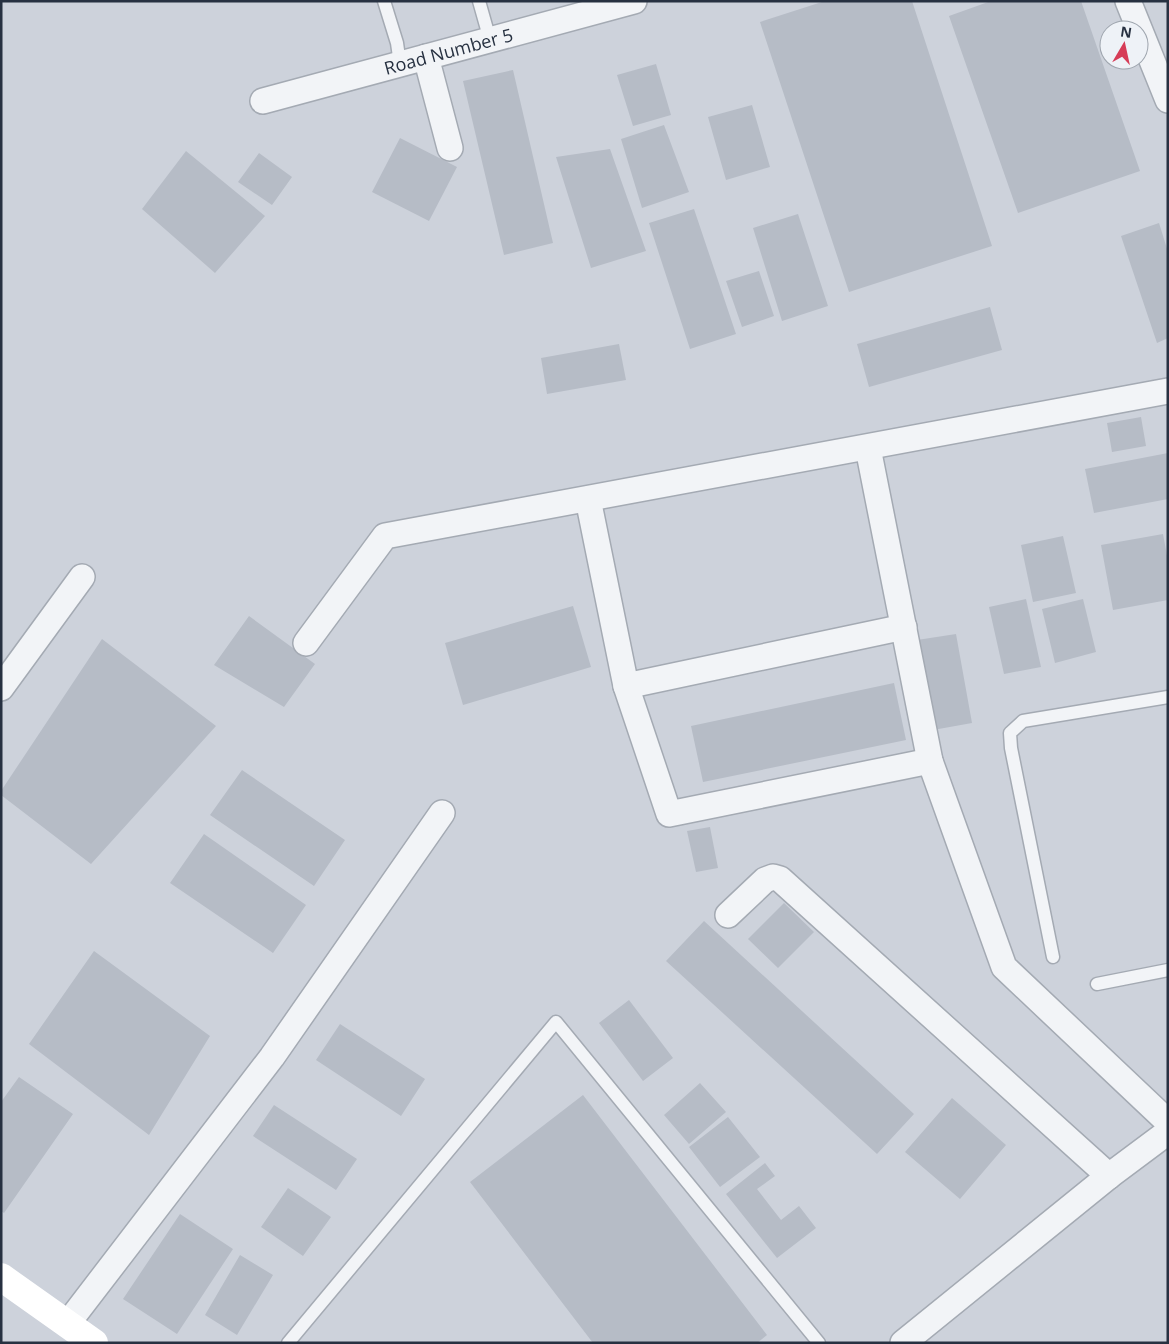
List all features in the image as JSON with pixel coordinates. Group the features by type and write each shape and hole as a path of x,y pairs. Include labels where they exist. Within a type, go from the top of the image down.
{"main road":[{"path":"1,1278 94,1343"}],"street":[{"name":"Road Number 5","path":"263,100 490,40 590,7 634,1"},
{"path":"1128,1 1168,100"},
{"path":"426,57 450,148"},
{"path":"306,643 385,536 1168,391"},
{"path":"868,448 930,761 1004,967 1168,1122"},
{"path":"588,499 626,686 669,814 930,761"},
{"path":"1,688 82,577"},
{"path":"626,686 904,627"},
{"path":"68,1323 272,1057 442,813"},
{"path":"728,915 765,880 780,879 1109,1176"},
{"path":"903,1343 1109,1176 1168,1132"}],"lane":[{"path":"384,1 397,43 400,64"},
{"path":"479,1 490,40"},
{"path":"1053,957 1011,748 1010,733 1023,722 1168,696"},
{"path":"1097,984 1168,970"},
{"path":"288,1343 556,1022 819,1343"}],"shaded area":[{"path":"1,1 1168,1 1168,1343 1,1343"}],"building":[{"path":"825,1 912,1 992,246 849,292 760,22"},
{"path":"991,1 1081,1 1099,53 1099,70 1105,70 1140,171 1018,213 949,16"},
{"path":"656,64 671,115 633,126 617,75"},
{"path":"513,70 553,243 504,255 463,81"},
{"path":"752,105 770,167 726,180 708,117"},
{"path":"664,125 689,192 642,208 621,139"},
{"path":"400,138 457,167 429,221 372,192"},
{"path":"610,149 646,251 591,268 556,157"},
{"path":"186,151 265,216 215,273 142,209"},
{"path":"259,153 292,177 272,205 238,182"},
{"path":"694,209 736,334 690,349 649,223"},
{"path":"798,214 828,306 782,321 753,228"},
{"path":"1159,223 1168,252 1168,338 1157,343 1121,236"},
{"path":"759,271 774,316 742,327 726,281"},
{"path":"990,307 1002,350 869,387 857,344"},
{"path":"619,344 626,380 547,394 541,358"},
{"path":"1141,417 1146,446 1112,452 1107,423"},
{"path":"1168,453 1168,499 1094,513 1085,469"},
{"path":"1163,534 1168,561 1168,600 1113,610 1101,545"},
{"path":"1063,536 1076,593 1033,602 1021,545"},
{"path":"1026,599 1041,667 1004,674 989,607"},
{"path":"1083,599 1096,652 1055,663 1042,609"},
{"path":"573,606 591,667 463,705 445,643"},
{"path":"249,616 315,664 284,707 214,665"},
{"path":"956,634 972,723 933,730 917,640"},
{"path":"102,639 216,726 91,864 1,795 1,791"},
{"path":"894,683 906,740 703,782 691,726"},
{"path":"242,770 345,840 314,886 210,815"},
{"path":"710,827 718,868 696,872 687,831"},
{"path":"204,834 306,905 273,953 170,883"},
{"path":"784,903 814,932 778,968 748,939"},
{"path":"704,921 914,1114 877,1154 666,961"},
{"path":"94,951 210,1036 149,1135 29,1044"},
{"path":"629,1000 673,1058 643,1081 599,1023"},
{"path":"340,1024 425,1079 401,1116 316,1060"},
{"path":"19,1077 73,1114 4,1213 1,1211 1,1102"},
{"path":"700,1083 726,1112 689,1144 664,1115"},
{"path":"583,1095 767,1335 757,1343 593,1343 470,1182"},
{"path":"952,1098 1006,1145 960,1199 905,1152"},
{"path":"274,1105 357,1159 336,1190 253,1136"},
{"path":"728,1117 760,1157 720,1187 689,1147"},
{"path":"765,1163 775,1176 757,1189 781,1220 799,1206 816,1228 777,1258 726,1194"},
{"path":"288,1188 331,1217 303,1256 261,1227"},
{"path":"180,1214 233,1249 177,1334 123,1299"},
{"path":"240,1255 273,1275 237,1335 205,1315"}]}
